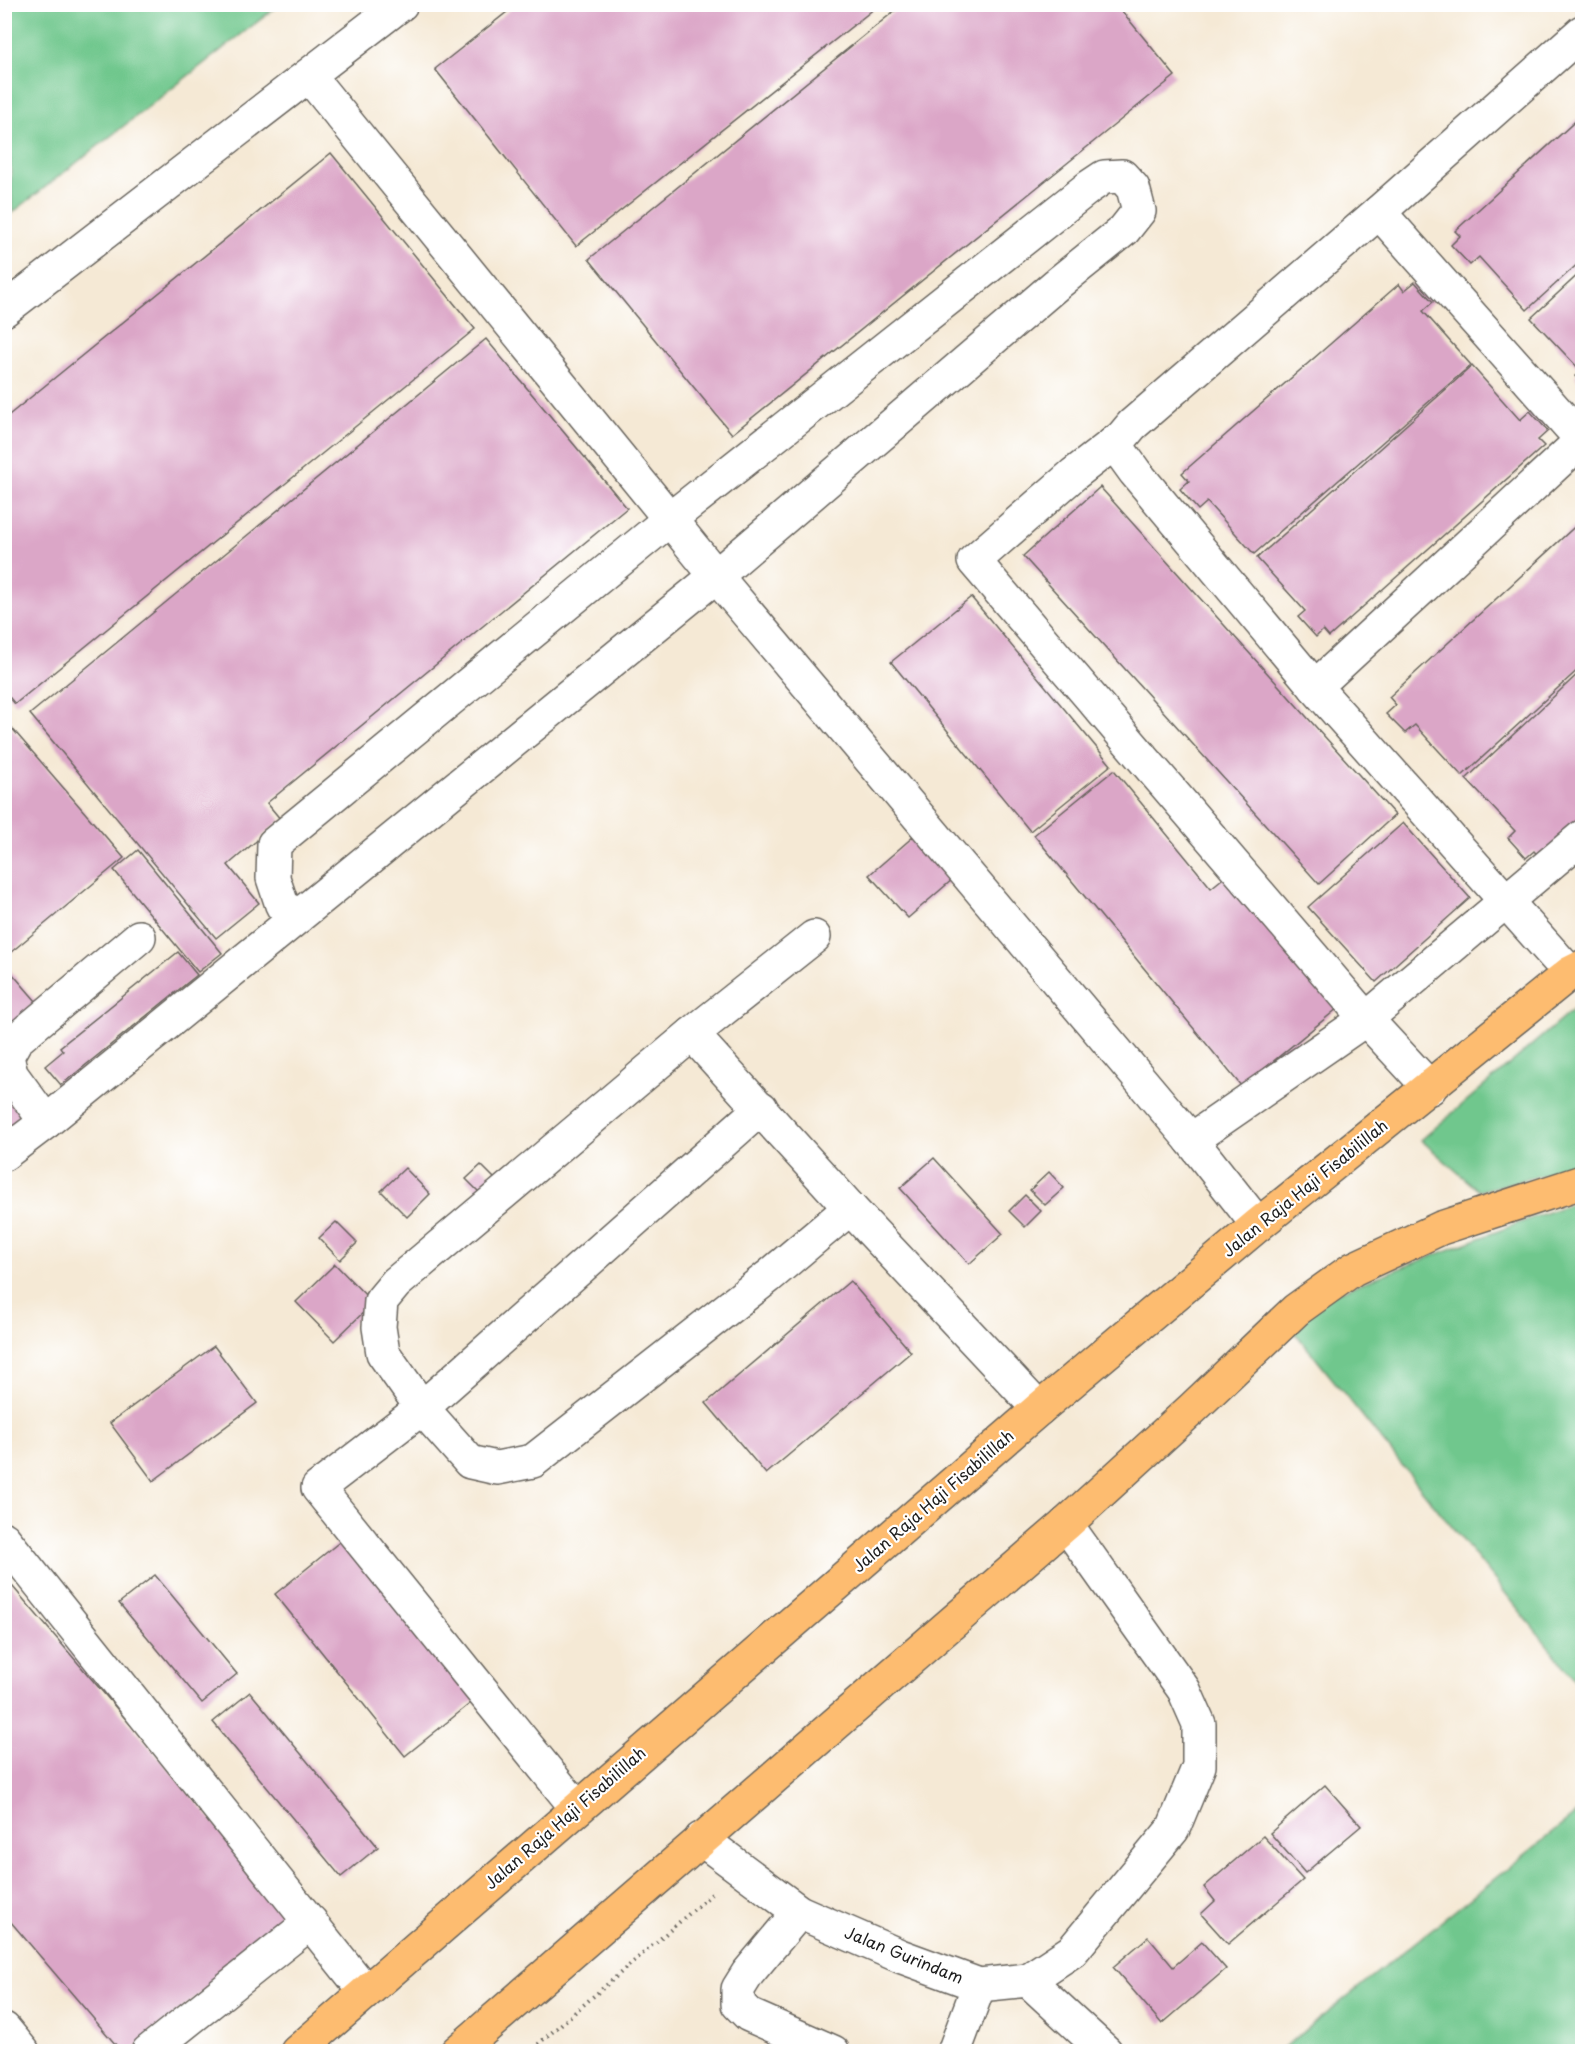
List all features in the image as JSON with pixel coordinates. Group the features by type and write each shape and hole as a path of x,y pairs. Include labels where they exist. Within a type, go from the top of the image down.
{"main road":[{"name":"Jalan Raja Haji Fisabilillah","path":"297,2052 1039,1409 1258,1225 1576,970"},
{"path":"458,2052 1066,1524 1296,1310 1353,1269 1441,1228 1582,1182"}],"street":[{"path":"4,310 401,4"},
{"path":"1430,1088 1366,1019 974,561 1074,474 1114,443 1582,32"},
{"path":"309,76 716,576 1191,1140 1258,1225"},
{"path":"4,1154 46,1122 298,917 716,576 1057,284 1124,230 1138,212 1133,188 1122,176 1104,177 1089,187 670,519 274,844 273,878 282,906 298,917"},
{"path":"1315,687 1582,440 1379,212"},
{"path":"1114,443 1135,472 1315,687 1506,902 1576,970"},
{"path":"1191,1140 1366,1019 1582,837"},
{"path":"46,1122 10,1074 7,1056 16,1040 139,938"},
{"path":"814,938 692,1034 396,1283 381,1301 379,1327 383,1353 422,1408 470,1462 497,1468 533,1461 768,1277 850,1208"},
{"path":"692,1034 850,1208 1039,1409"},
{"path":"577,1808 318,1488 422,1408 761,1108"},
{"path":"1066,1524 1184,1690 1199,1724 1199,1766 1173,1829 1072,1951 1028,1980 1106,2052"},
{"path":"4,1539 365,1991"},
{"name":"Jalan Gurindam","path":"701,1839 799,1912 900,1956 979,1985 1028,1980"},
{"path":"799,1912 748,1973 738,1989 738,2004 749,2015 833,2052"},
{"path":"148,2052 311,1922"},
{"path":"954,2052 979,1985"},
{"path":"4,2029 23,2052"}],"path":[{"path":"529,2052 741,1869"}],"green space":[{"path":"5,4 279,5 12,213"},
{"path":"1582,1002 1582,1165 1479,1191 1421,1140"},
{"path":"1582,1199 1582,1688 1280,1314"},
{"path":"1582,1809 1582,2051 1279,2051"}],"building":[{"path":"517,4 880,4 576,246 435,69"},
{"path":"903,4 1116,4 1175,76 732,434 589,259"},
{"path":"1582,115 1582,260 1527,310 1479,257 1470,265 1451,245 1460,236 1455,231"},
{"path":"331,153 475,329 15,704 4,691 4,419"},
{"path":"1582,271 1582,384 1575,376 1581,371 1531,318"},
{"path":"1415,282 1433,302 1423,311 1471,365 1254,554 1207,502 1198,510 1180,489 1189,481 1182,473 1399,284 1404,291"},
{"path":"486,339 627,508 267,803 281,820 228,865 259,903 216,938 30,714"},
{"path":"1472,366 1520,420 1530,411 1548,431 1538,440 1544,446 1329,637 1323,630 1316,637 1298,617 1305,611 1257,558"},
{"path":"1100,487 1395,815 1319,884 1023,556"},
{"path":"1582,520 1582,666 1462,776 1415,725 1405,733 1386,714 1396,705 1389,697"},
{"path":"971,597 1111,765 1030,831 891,662"},
{"path":"1582,670 1582,818 1540,858 1534,851 1526,858 1508,838 1515,831 1466,779"},
{"path":"4,719 124,858 4,958"},
{"path":"1114,770 1211,888 1227,875 1338,1008 1242,1087 1034,835"},
{"path":"1403,823 1470,898 1376,982 1308,907"},
{"path":"914,836 953,879 908,918 869,875"},
{"path":"138,850 222,953 198,972 114,870"},
{"path":"178,952 197,975 61,1085 45,1066 63,1051 60,1047"},
{"path":"4,964 42,1008 4,1040"},
{"path":"4,1095 25,1118 4,1136"},
{"path":"934,1158 1003,1234 969,1264 900,1188"},
{"path":"481,1165 502,1186 487,1200 466,1179"},
{"path":"405,1168 430,1194 407,1217 381,1191"},
{"path":"1049,1172 1064,1188 1045,1205 1030,1190"},
{"path":"1025,1195 1041,1211 1025,1227 1009,1211"},
{"path":"336,1222 357,1243 340,1260 319,1238"},
{"path":"335,1264 373,1303 334,1341 296,1302"},
{"path":"850,1281 911,1352 766,1474 706,1403"},
{"path":"214,1346 257,1403 153,1481 110,1423"},
{"path":"347,1536 477,1698 405,1756 275,1594"},
{"path":"155,1575 237,1674 202,1703 119,1603"},
{"path":"7,1580 293,1915 131,2052 122,2052 4,1914 4,1583"},
{"path":"250,1692 378,1847 341,1877 213,1722"},
{"path":"1325,1785 1361,1826 1305,1873 1270,1833"},
{"path":"1263,1836 1303,1880 1228,1944 1201,1914 1215,1901 1204,1887"},
{"path":"1148,1937 1173,1967 1202,1942 1226,1969 1162,2024 1113,1967"}]}
